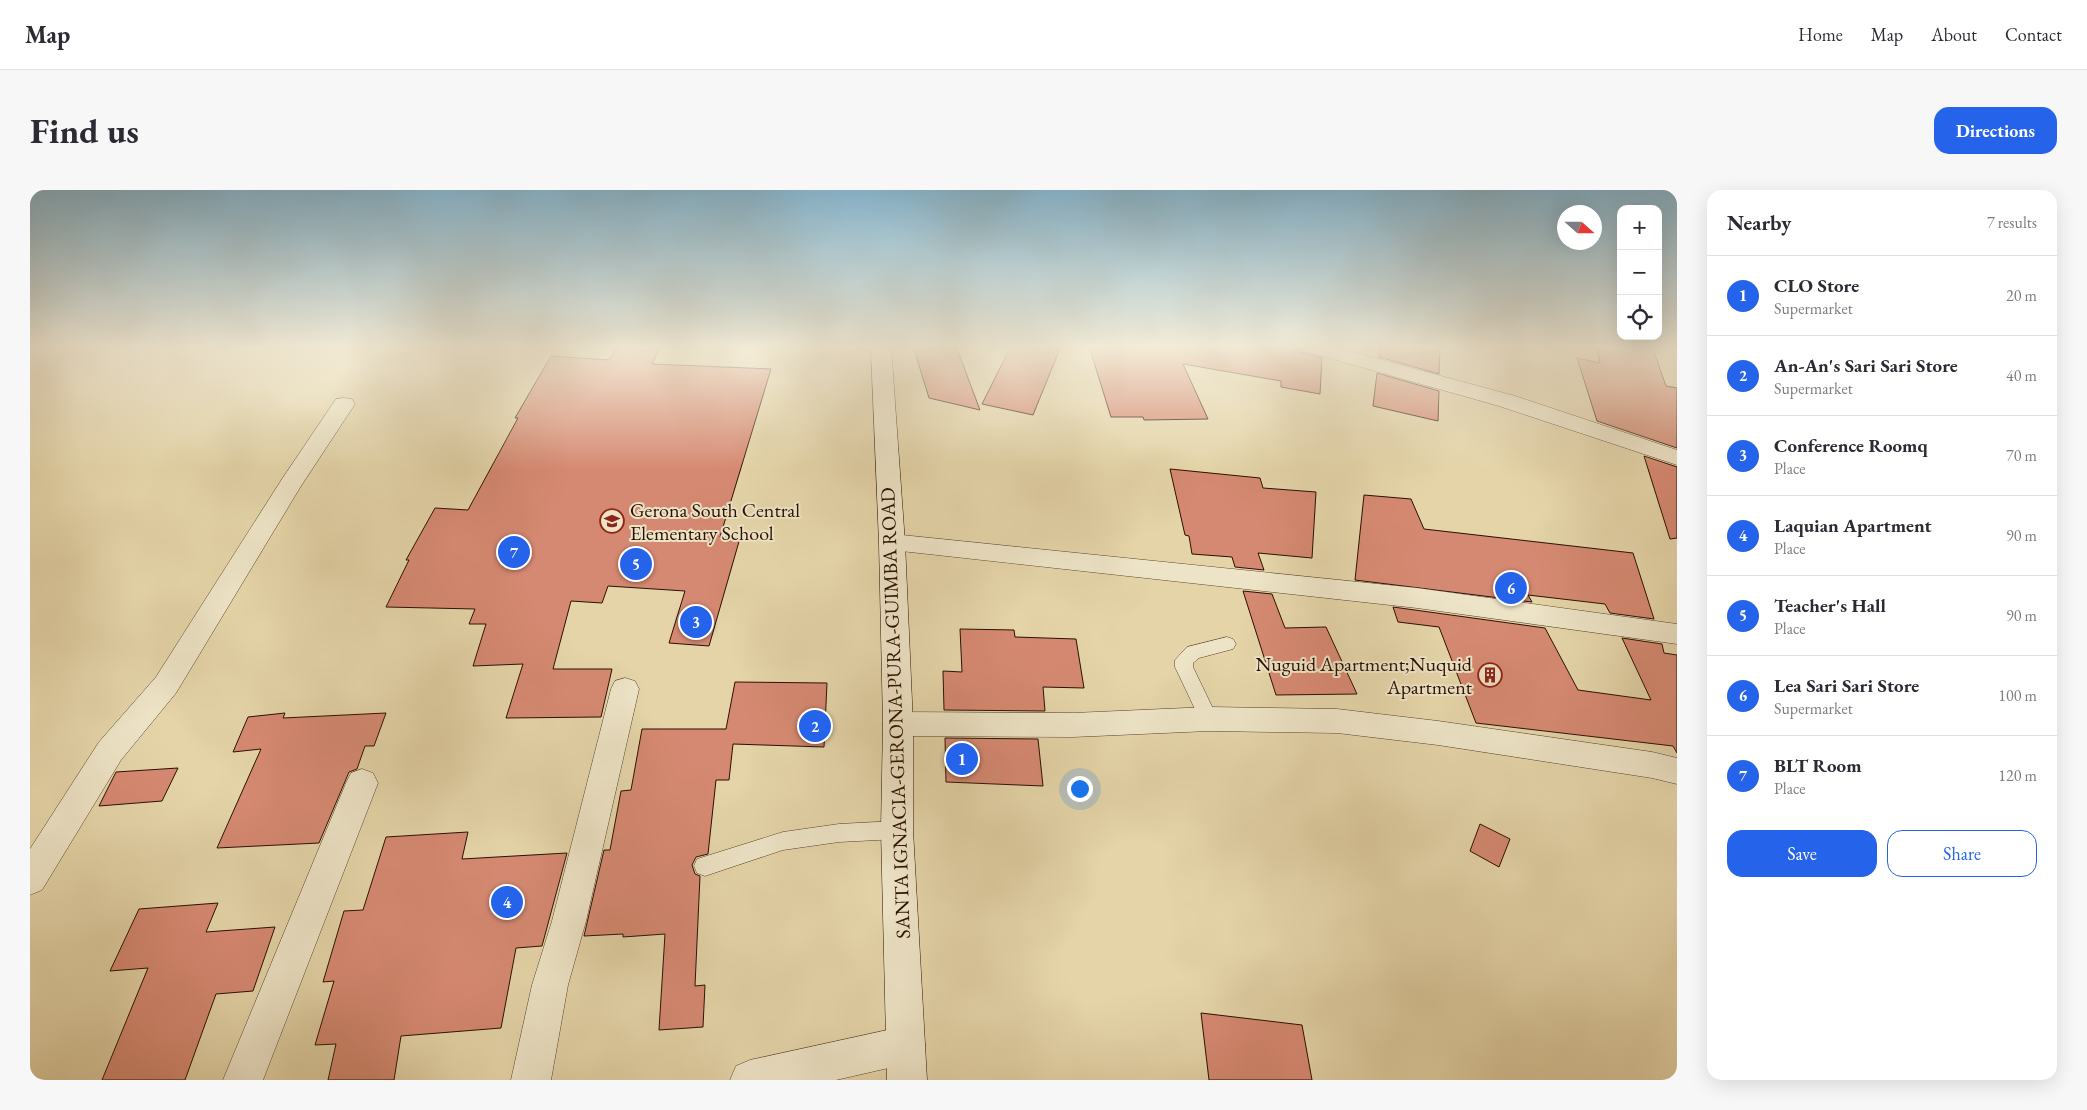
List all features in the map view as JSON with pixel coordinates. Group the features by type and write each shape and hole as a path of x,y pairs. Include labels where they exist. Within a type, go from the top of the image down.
{"street":[{"name":"SANTA IGNACIA-GERONA-PURA-GUIMBA ROAD","path":"883,388 892,543 898,724 898,830 907,1063"},
{"path":"1460,388 1507,401 1677,458"},
{"path":"30,879 110,751 166,685 290,484 344,404"},
{"path":"892,543 1417,598 1677,634"},
{"path":"531,1080 550,985 569,921 625,689"},
{"path":"898,724 1073,724 1209,720 1337,721 1448,734 1652,765 1677,771"},
{"path":"243,1080 362,783"},
{"path":"750,1080 907,1063"}],"lane":[{"path":"1209,720 1184,667 1184,660 1193,652 1227,644"},
{"path":"705,866 783,841 839,833 898,830"}],"building":[{"path":"533,388 765,388 720,537 740,538 709,646 669,643 685,591 608,586 602,603 571,601 553,669 612,669 601,717 506,718 523,664 473,666 486,624 469,624 475,609 386,607 409,560 406,560 435,508 468,510 518,418 515,418"},
{"path":"926,388 972,388 980,410 929,398"},
{"path":"990,388 1044,388 1033,415 982,404"},
{"path":"1102,388 1194,388 1208,419 1144,420 1143,417 1111,417"},
{"path":"1284,388 1320,388 1320,394"},
{"path":"1375,388 1427,388 1439,391 1438,421 1373,406"},
{"path":"1586,388 1677,388 1677,448 1597,421"},
{"path":"1644,456 1677,467 1677,538 1670,539"},
{"path":"1170,469 1260,478 1263,488 1316,492 1312,558 1258,553 1264,570 1235,567 1232,557 1192,554 1189,536 1185,535"},
{"path":"1364,495 1411,499 1424,529 1633,553 1654,619 1610,613 1605,604 1528,595 1532,602 1355,580"},
{"path":"1243,591 1272,594 1285,628 1326,627 1357,694 1276,695"},
{"path":"1393,607 1545,628 1578,690 1651,700 1622,638 1662,644 1664,653 1677,655 1677,753 1673,746 1476,723 1439,627 1398,622"},
{"path":"960,629 1014,630 1015,637 1076,639 1084,688 1043,687 1045,711 944,710 943,671 962,672"},
{"path":"735,682 827,683 824,747 733,744 729,780 716,780 708,854 696,857 692,865 695,874 700,876 695,986 705,985 703,1027 659,1030 665,934 623,937 623,934 584,936 604,850 610,850 621,791 631,790 642,729 726,729"},
{"path":"285,713 283,718 386,713 374,746 365,746 357,769 349,772 319,843 217,848 261,749 233,752 248,717"},
{"path":"945,738 1038,739 1043,786 946,782"},
{"path":"178,768 162,801 99,806 116,772"},
{"path":"1480,824 1510,839 1499,867 1470,851"},
{"path":"468,832 462,859 567,853 542,946 516,948 501,1028 401,1036 394,1080 328,1080 336,1044 315,1045 334,981 323,982 344,911 363,910 386,837"},
{"path":"218,903 206,932 275,927 253,991 216,994 185,1080 102,1080 148,968 110,971 139,909"},
{"path":"1201,1013 1302,1025 1312,1080 1209,1080"}],"place":[{"name":"Gerona South Central Elementary School","path":"612,521"},
{"name":"BLT Room","path":"514,552"},
{"name":"Teacher's Hall","path":"636,564"},
{"name":"Lea Sari Sari Store","path":"1511,588"},
{"name":"Conference Roomq","path":"696,622"},
{"name":"Nuguid Apartment;Nuquid Apartment","path":"1490,675"},
{"name":"An-An's Sari Sari Store","path":"815,726"},
{"name":"CLO Store","path":"962,759"},
{"name":"Laquian Apartment","path":"507,902"}]}
